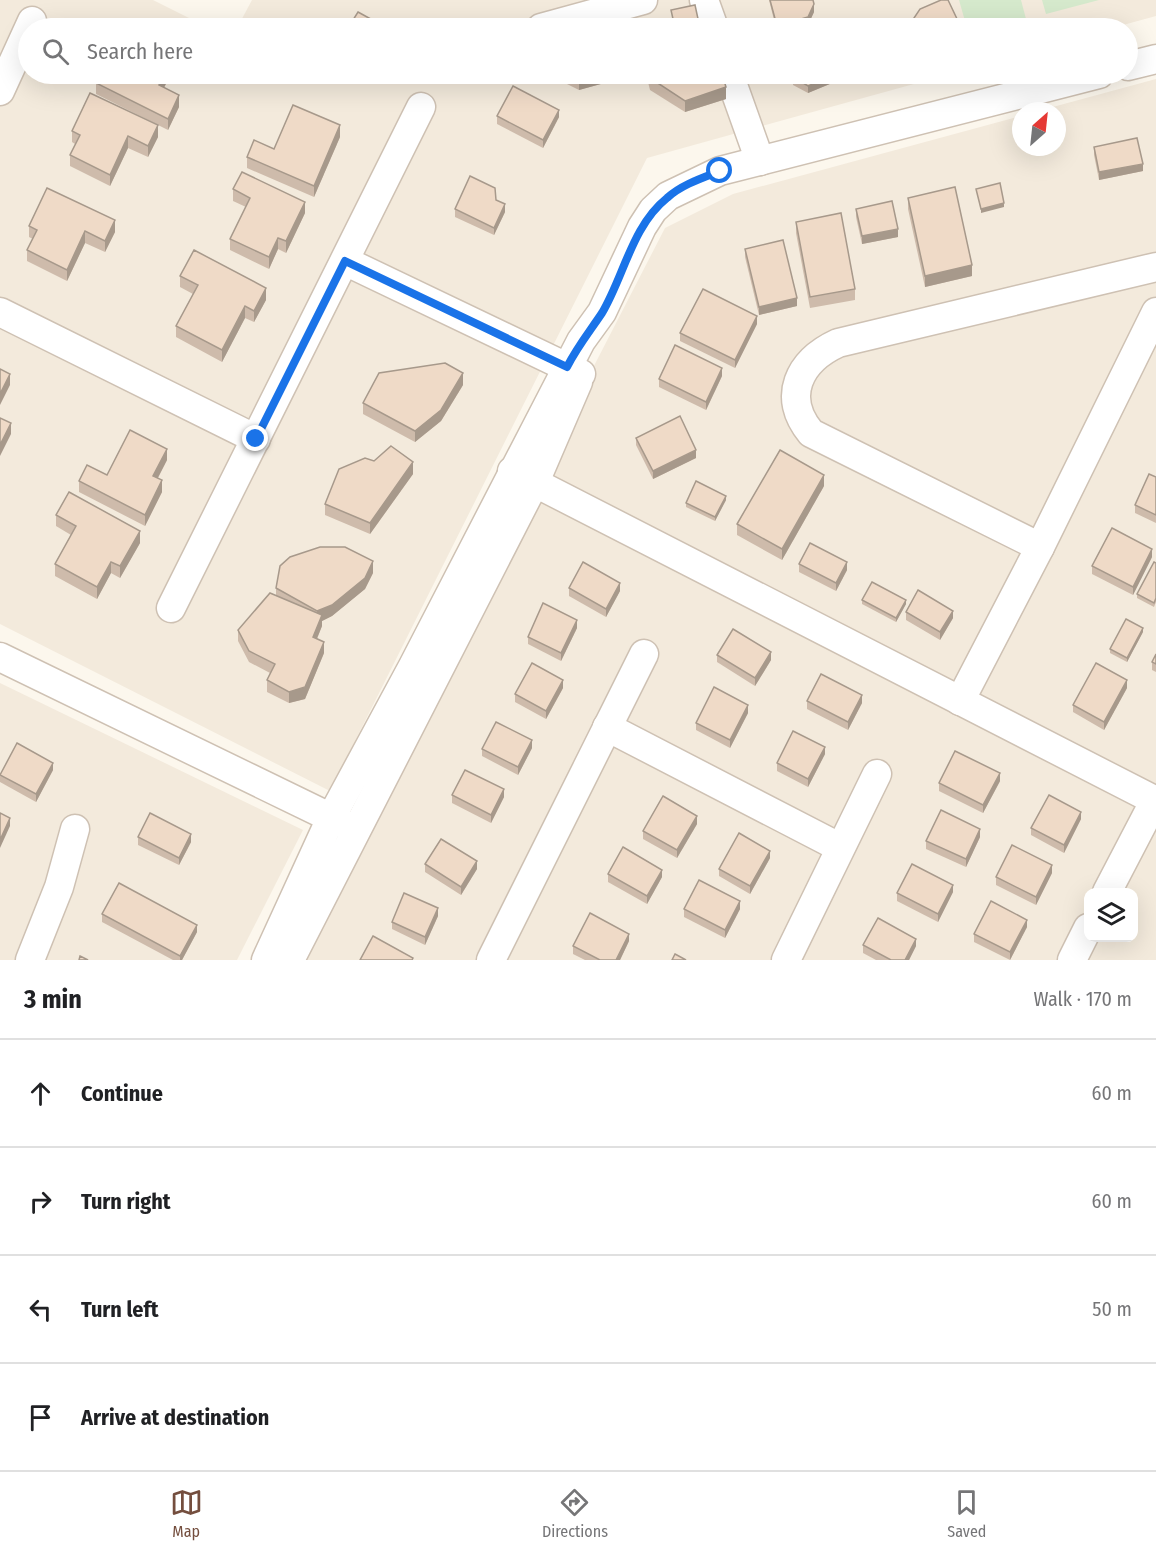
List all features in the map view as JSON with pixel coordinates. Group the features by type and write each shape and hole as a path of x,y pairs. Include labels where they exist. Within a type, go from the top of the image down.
{"street":[{"path":"577,18 643,0"},
{"path":"704,0 710,18"},
{"path":"0,91 18,52"},
{"path":"1138,64 1156,59"},
{"path":"733,84 760,161"},
{"path":"290,960 343,824 413,666 523,476 574,370 595,347 602,312 642,227 661,203 694,182 720,171 1060,84"},
{"path":"171,608 421,107"},
{"path":"345,261 574,370"},
{"path":"1040,546 811,433 801,421 795,393 797,381 821,351 838,343 1156,267"},
{"path":"0,312 256,439"},
{"path":"960,701 1156,312"},
{"path":"523,476 1155,801 1109,888"},
{"path":"491,960 644,654"},
{"path":"0,657 343,824"},
{"path":"607,727 839,847"},
{"path":"786,960 839,847 877,774"},
{"path":"266,960 343,824"},
{"path":"30,960 59,887 75,829"},
{"path":"1072,960 1084,937"}],"shaded area":[{"path":"0,0 153,0 189,18 18,18 18,84 914,84 647,158 330,791 0,624"},
{"path":"252,0 1156,0 1156,16 1138,21 1138,18 242,18"},
{"path":"1156,79 1156,960 288,960 665,228 733,194 1012,118 1012,156 1066,156 1066,103"},
{"path":"0,683 303,830 237,960 0,960"}],"green space":[{"path":"959,0 1021,0 1026,18 964,18"},
{"path":"1042,0 1099,0 1046,14"}],"building":[{"path":"770,0 813,0 814,4 808,17 775,18"},
{"path":"941,0 948,0 957,18 914,18 920,9"},
{"path":"695,5 698,18 673,18 671,10"},
{"path":"358,12 369,18 354,18"},
{"path":"98,84 160,84 179,95 168,119"},
{"path":"659,84 725,84 726,87 685,101"},
{"path":"513,86 559,110 543,140 497,116"},
{"path":"90,93 158,125 148,146 128,136 110,175 70,155 80,135 72,131"},
{"path":"293,105 340,125 314,186 247,157 254,140 274,149"},
{"path":"1137,138 1143,164 1099,172 1094,147"},
{"path":"242,172 305,202 286,241 278,238 269,257 230,239 250,198 233,189"},
{"path":"470,176 495,188 496,200 505,204 494,228 455,209"},
{"path":"1000,183 1004,203 981,209 976,189"},
{"path":"955,187 972,265 925,276 908,198"},
{"path":"47,188 115,220 105,241 85,231 67,270 27,250 37,230 29,226"},
{"path":"892,201 898,229 862,236 856,209"},
{"path":"841,213 855,289 810,297 796,222"},
{"path":"783,240 797,298 759,307 745,249"},
{"path":"194,250 266,288 254,311 245,306 222,350 176,326 198,285 180,276"},
{"path":"703,289 757,316 735,360 680,333"},
{"path":"675,345 722,368 706,402 659,379"},
{"path":"445,363 463,373 441,410 415,431 363,403 379,373"},
{"path":"0,369 10,374 0,394"},
{"path":"680,416 696,450 653,471 636,438"},
{"path":"0,418 11,423 0,445"},
{"path":"130,430 167,449 153,476 162,480 145,515 79,481 87,465 107,475"},
{"path":"391,446 413,462 370,523 325,504 339,469 365,458 374,461"},
{"path":"780,450 824,475 782,549 737,524"},
{"path":"1149,474 1156,477 1156,515 1135,505"},
{"path":"696,481 726,496 715,517 686,503"},
{"path":"69,492 140,531 120,566 111,562 97,587 55,564 76,526 56,515"},
{"path":"1112,528 1152,549 1133,587 1092,566"},
{"path":"810,543 847,562 836,583 799,564"},
{"path":"320,547 345,547 373,561 365,578 332,605 317,611 276,588 280,566 290,557"},
{"path":"583,562 620,583 606,609 569,588"},
{"path":"1154,562 1156,563 1156,598 1154,603 1137,594"},
{"path":"872,582 906,600 896,618 862,600"},
{"path":"918,590 953,611 940,632 906,612"},
{"path":"270,593 322,615 313,637 324,642 305,687 289,692 267,680 275,664 249,651 238,630"},
{"path":"543,603 577,620 561,653 528,637"},
{"path":"1126,619 1143,628 1127,658 1110,649"},
{"path":"733,629 771,652 755,678 717,655"},
{"path":"532,663 563,680 546,711 515,694"},
{"path":"1096,663 1127,680 1104,722 1073,705"},
{"path":"821,674 862,695 848,722 807,701"},
{"path":"714,687 748,705 730,740 696,723"},
{"path":"496,722 532,740 518,767 482,749"},
{"path":"793,731 825,747 808,779 777,763"},
{"path":"17,743 53,763 36,794 0,775"},
{"path":"955,751 1000,773 983,805 939,783"},
{"path":"465,770 504,789 491,815 452,795"},
{"path":"1049,795 1081,812 1064,845 1031,828"},
{"path":"663,796 697,816 677,850 643,831"},
{"path":"941,810 980,829 966,859 926,841"},
{"path":"0,813 10,818 0,840"},
{"path":"150,813 191,834 179,858 138,837"},
{"path":"739,833 770,851 750,886 719,869"},
{"path":"441,839 477,861 461,887 425,864"},
{"path":"1012,845 1052,865 1036,897 996,877"},
{"path":"623,847 662,870 647,896 608,874"},
{"path":"912,864 953,885 938,914 897,893"},
{"path":"699,880 740,901 725,930 684,909"},
{"path":"119,883 197,925 180,956 102,914"},
{"path":"404,893 438,908 425,937 392,922"},
{"path":"991,901 1027,920 1010,952 974,934"},
{"path":"590,913 629,934 616,960 600,960 573,946"},
{"path":"878,918 916,939 905,960 891,960 863,945"},
{"path":"373,936 413,958 412,960 360,960"},
{"path":"675,954 686,960 672,960"}],"route":[{"path":"256,439 345,261 567,367 581,340 602,312 642,227 653,210 668,196 720,171"}]}
